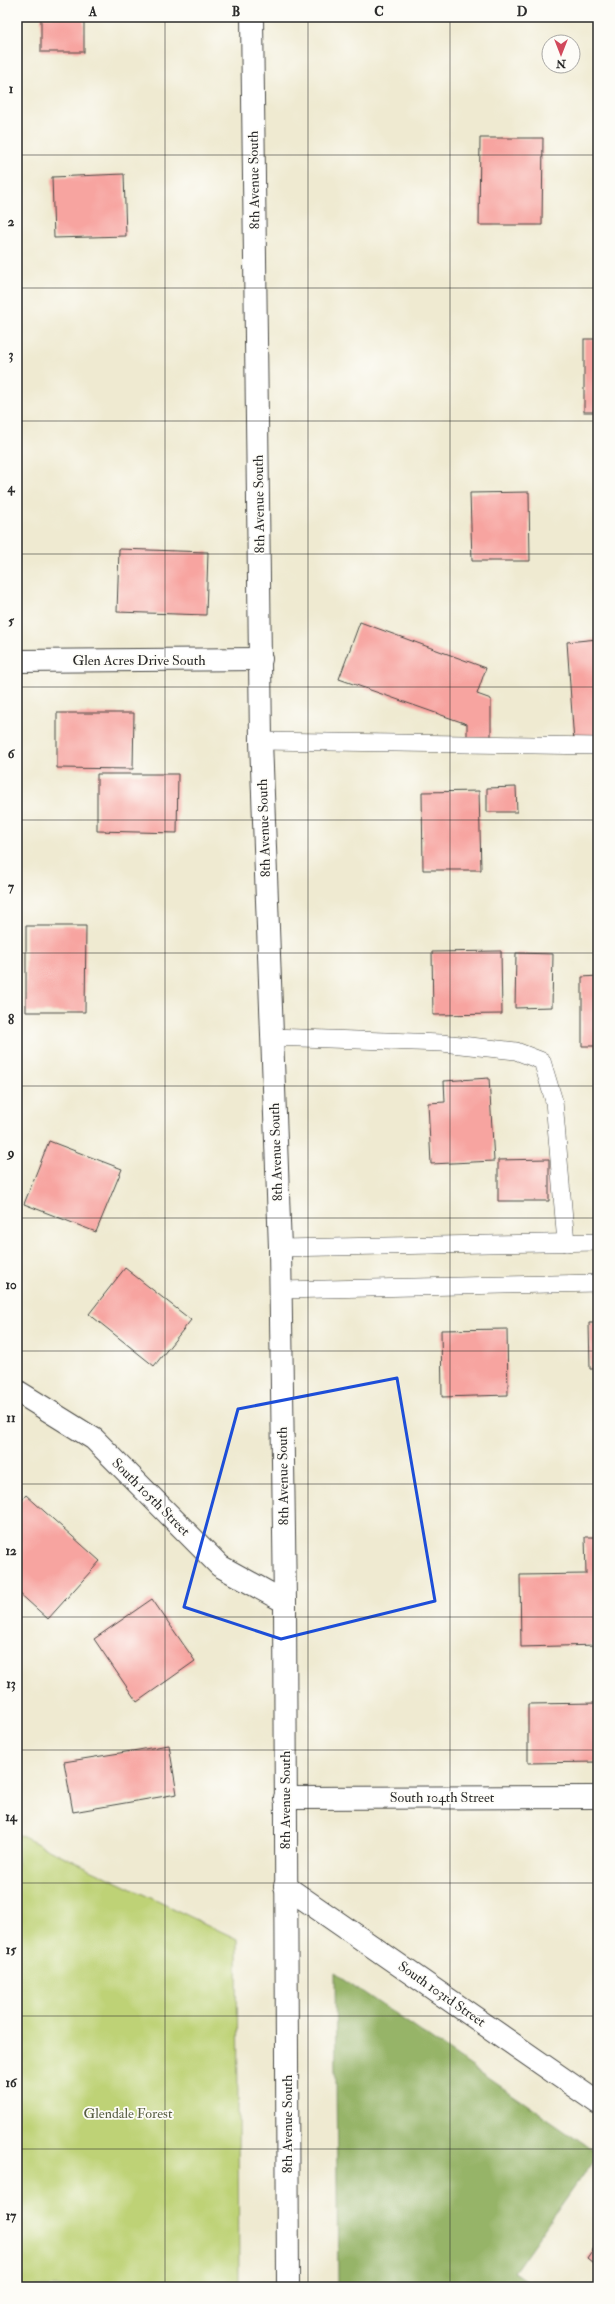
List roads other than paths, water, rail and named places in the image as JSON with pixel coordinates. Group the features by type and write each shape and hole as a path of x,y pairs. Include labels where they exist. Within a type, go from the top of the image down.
{"street":[{"name":"8th Avenue South","path":"252,17 261,741 280,1248 286,1602 288,2287"},
{"name":"Glen Acres Drive South","path":"17,660 261,659"},
{"name":"South 105th Street","path":"17,1391 94,1439 220,1566 286,1602"},
{"name":"South 104th Street","path":"286,1798 598,1797"},
{"name":"South 103rd Street","path":"286,1886 598,2103"}],"lane":[{"path":"261,741 598,746"},
{"path":"272,1037 442,1043 516,1051 542,1061 554,1101 566,1243"},
{"path":"280,1248 598,1242"},
{"path":"280,1290 598,1283"}],"park label":[{"name":"Glendale Forest","path":"128,2113"}]}
